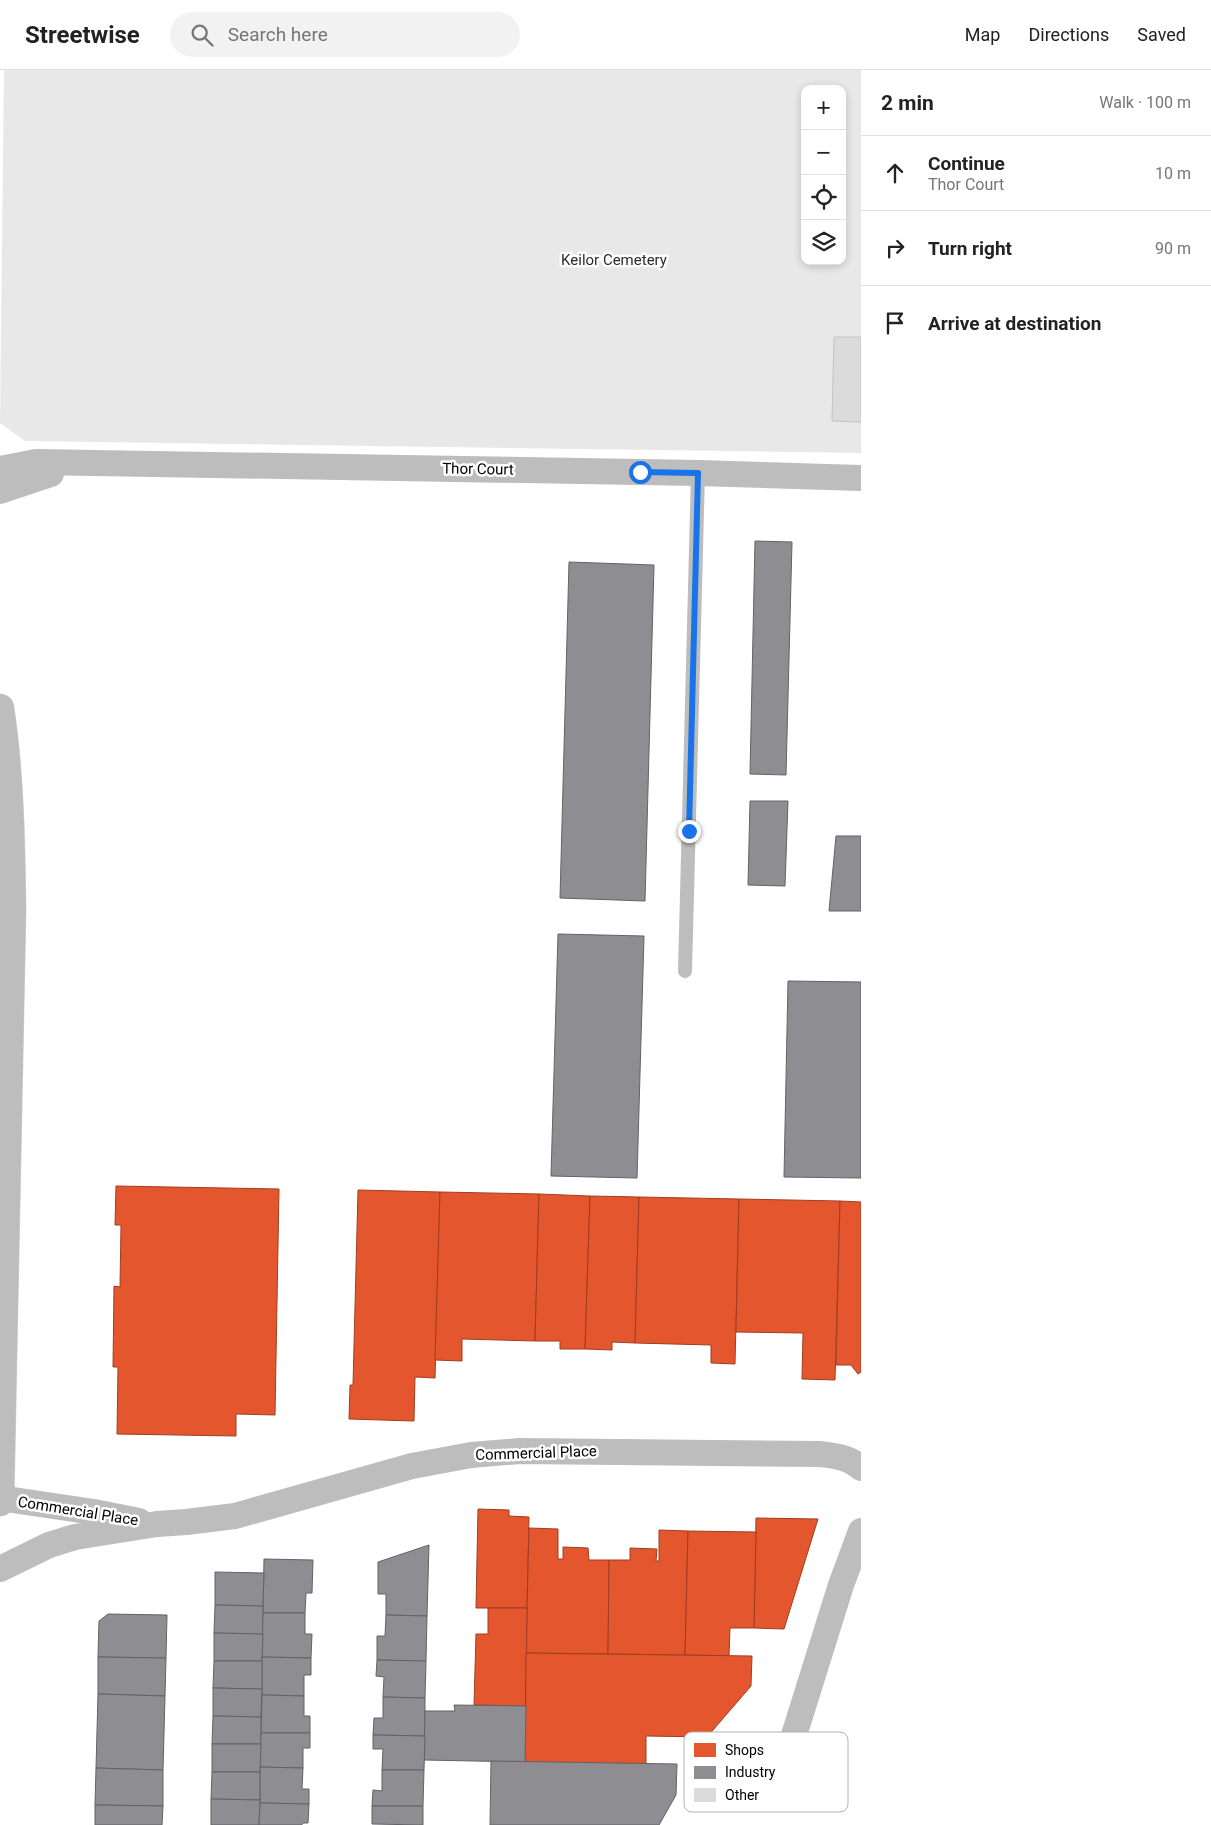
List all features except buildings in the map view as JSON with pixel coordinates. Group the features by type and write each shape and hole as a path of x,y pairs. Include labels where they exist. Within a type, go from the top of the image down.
{"main road":[{"path":"0,708 11,828 12,910 0,1499"}],"street":[{"name":"Thor Court","path":"0,469 36,462 95,462 698,473 861,478"},
{"name":"Thor Court","path":"0,491 38,477 95,462"},
{"name":"Commercial Place","path":"0,1569 49,1545 66,1540 157,1524 204,1521 235,1516 434,1461 471,1455 520,1451 820,1454 841,1456 855,1462 861,1468"},
{"name":"Commercial Place","path":"0,1499 94,1512 157,1524"},
{"path":"795,1732 861,1530"}],"lane":[{"path":"685,971 698,473"}],"green space":[{"name":"Keilor Cemetery","path":"4,70 861,70 861,453 25,441 0,423"}],"route":[{"path":"640,472 698,473 689,831"}]}
